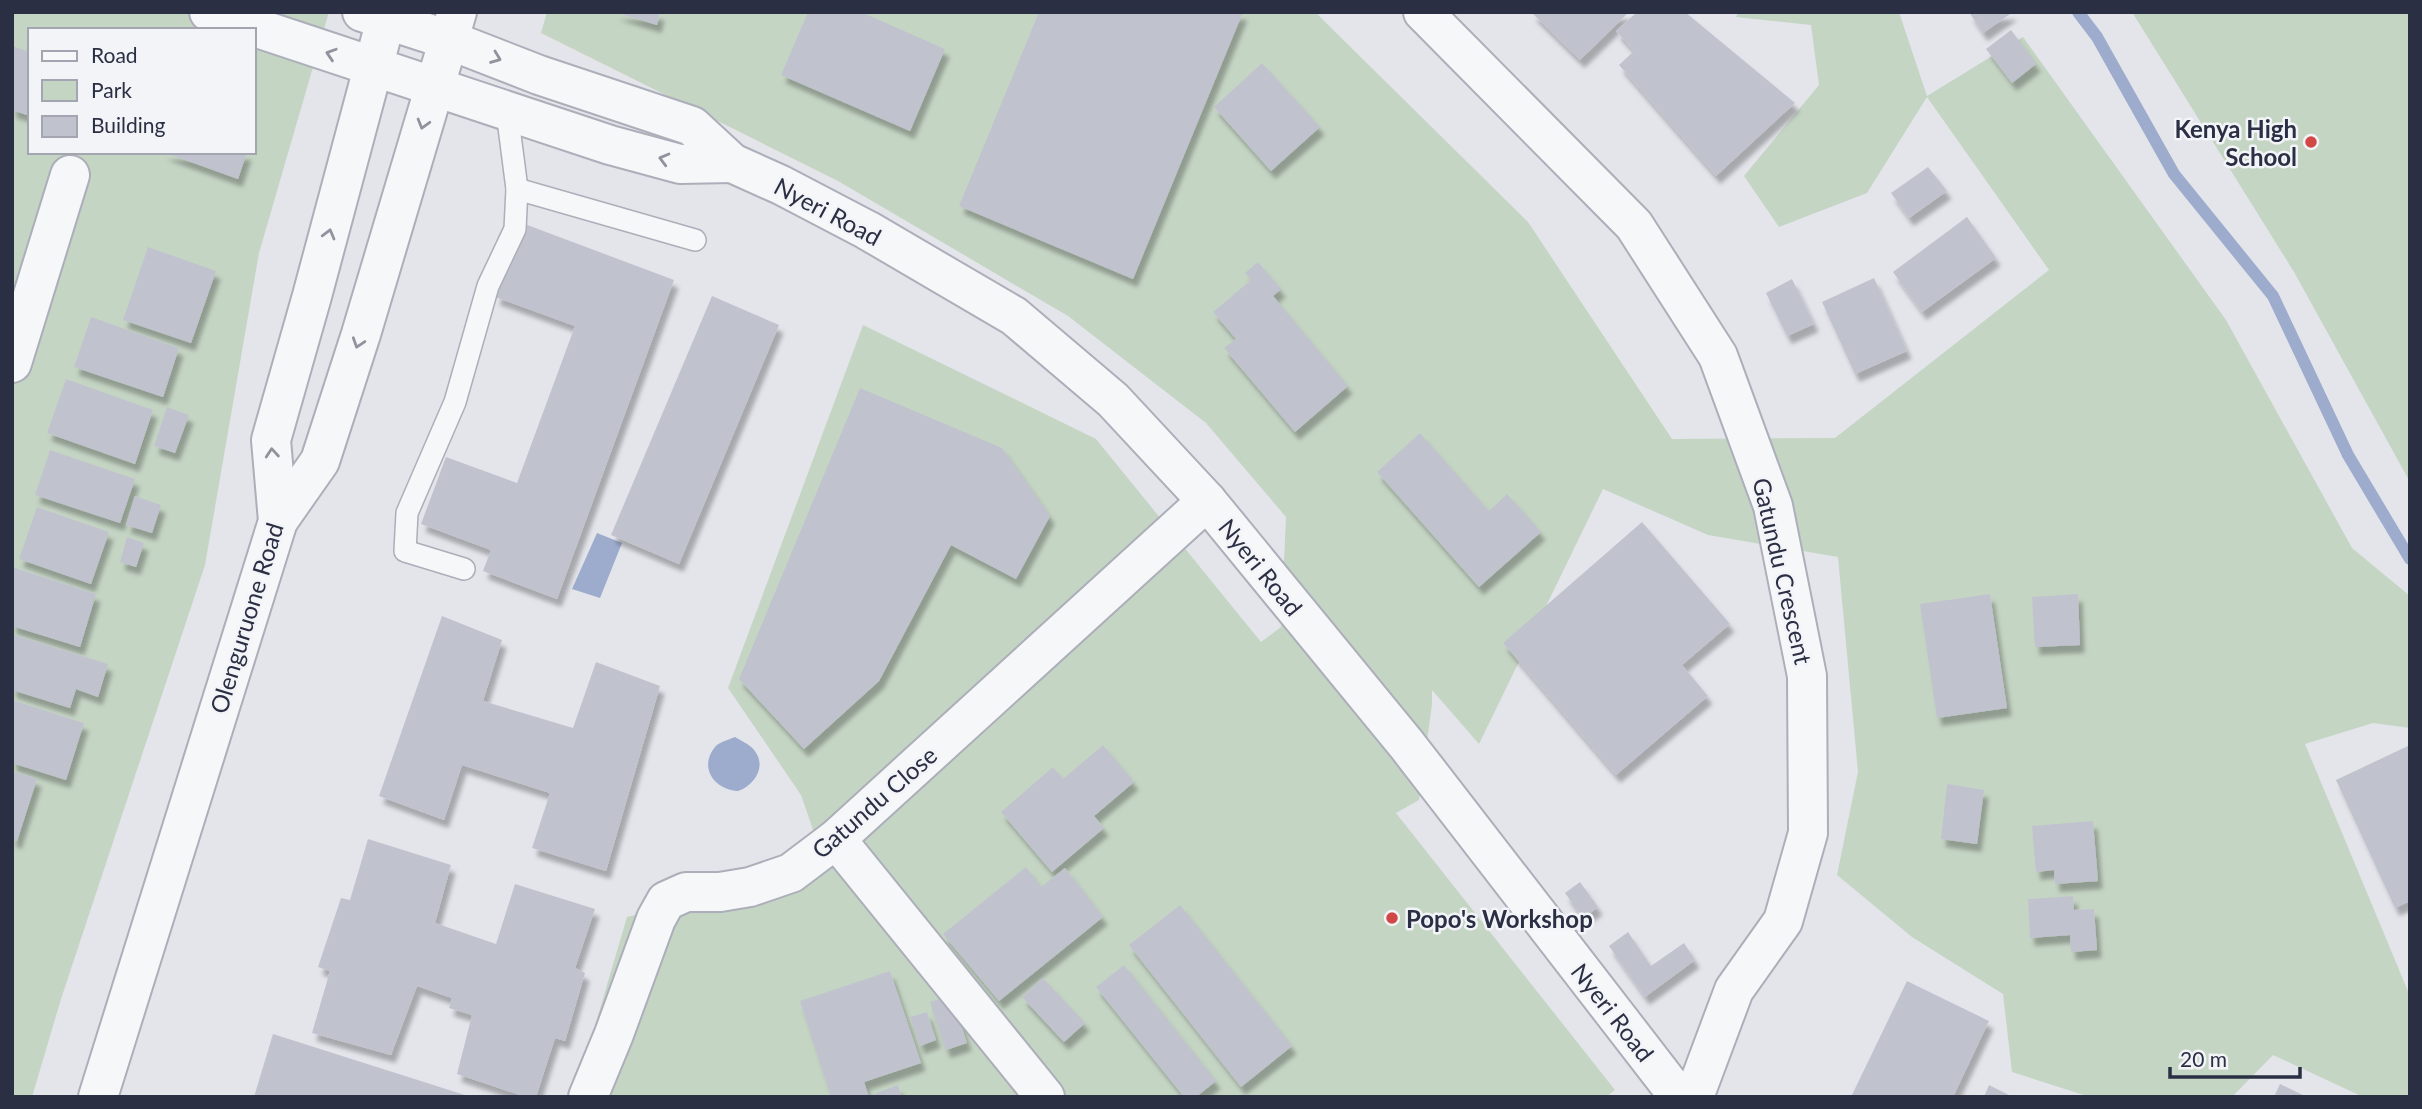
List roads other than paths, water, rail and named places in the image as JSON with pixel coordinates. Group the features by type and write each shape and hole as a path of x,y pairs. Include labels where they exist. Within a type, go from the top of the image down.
{"street":[{"name":"Nyeri Road","path":"209,12 610,145 680,164 732,163"},
{"name":"Gatundu Crescent","path":"1423,12 1634,225 1718,356 1773,506 1807,676 1808,833 1783,921 1734,990 1694,1097"},
{"name":"Nyeri Road","path":"379,15 453,26 539,75 692,126 732,163 867,230 1014,316 1113,400 1207,501 1407,745 1679,1097"},
{"name":"Olenguruone Road","path":"98,1097 278,521 271,440 374,68 379,15"},
{"path":"278,521 320,461 453,26"},
{"path":"12,363 71,175"},
{"name":"Gatundu Close","path":"589,1097 656,919 666,901 686,892 720,892 750,887 791,873 836,839 1207,501"},
{"path":"836,839 1045,1097"}],"lane":[{"path":"464,569 405,551 407,513 454,402 488,286 515,229 517,189 507,112"},
{"path":"517,189 695,240"}],"water":[{"path":"597,533 622,543 600,598 572,589"},
{"path":"735,737 756,752 760,765 751,783 738,791 722,787 716,782 708,763 717,745"}],"waterway":[{"path":"2078,12 2097,37 2174,174 2273,296 2348,455 2410,559"}],"place":[{"name":"Kenya High School","path":"2311,142"},
{"name":"Popo's Workshop","path":"1392,918"}]}
